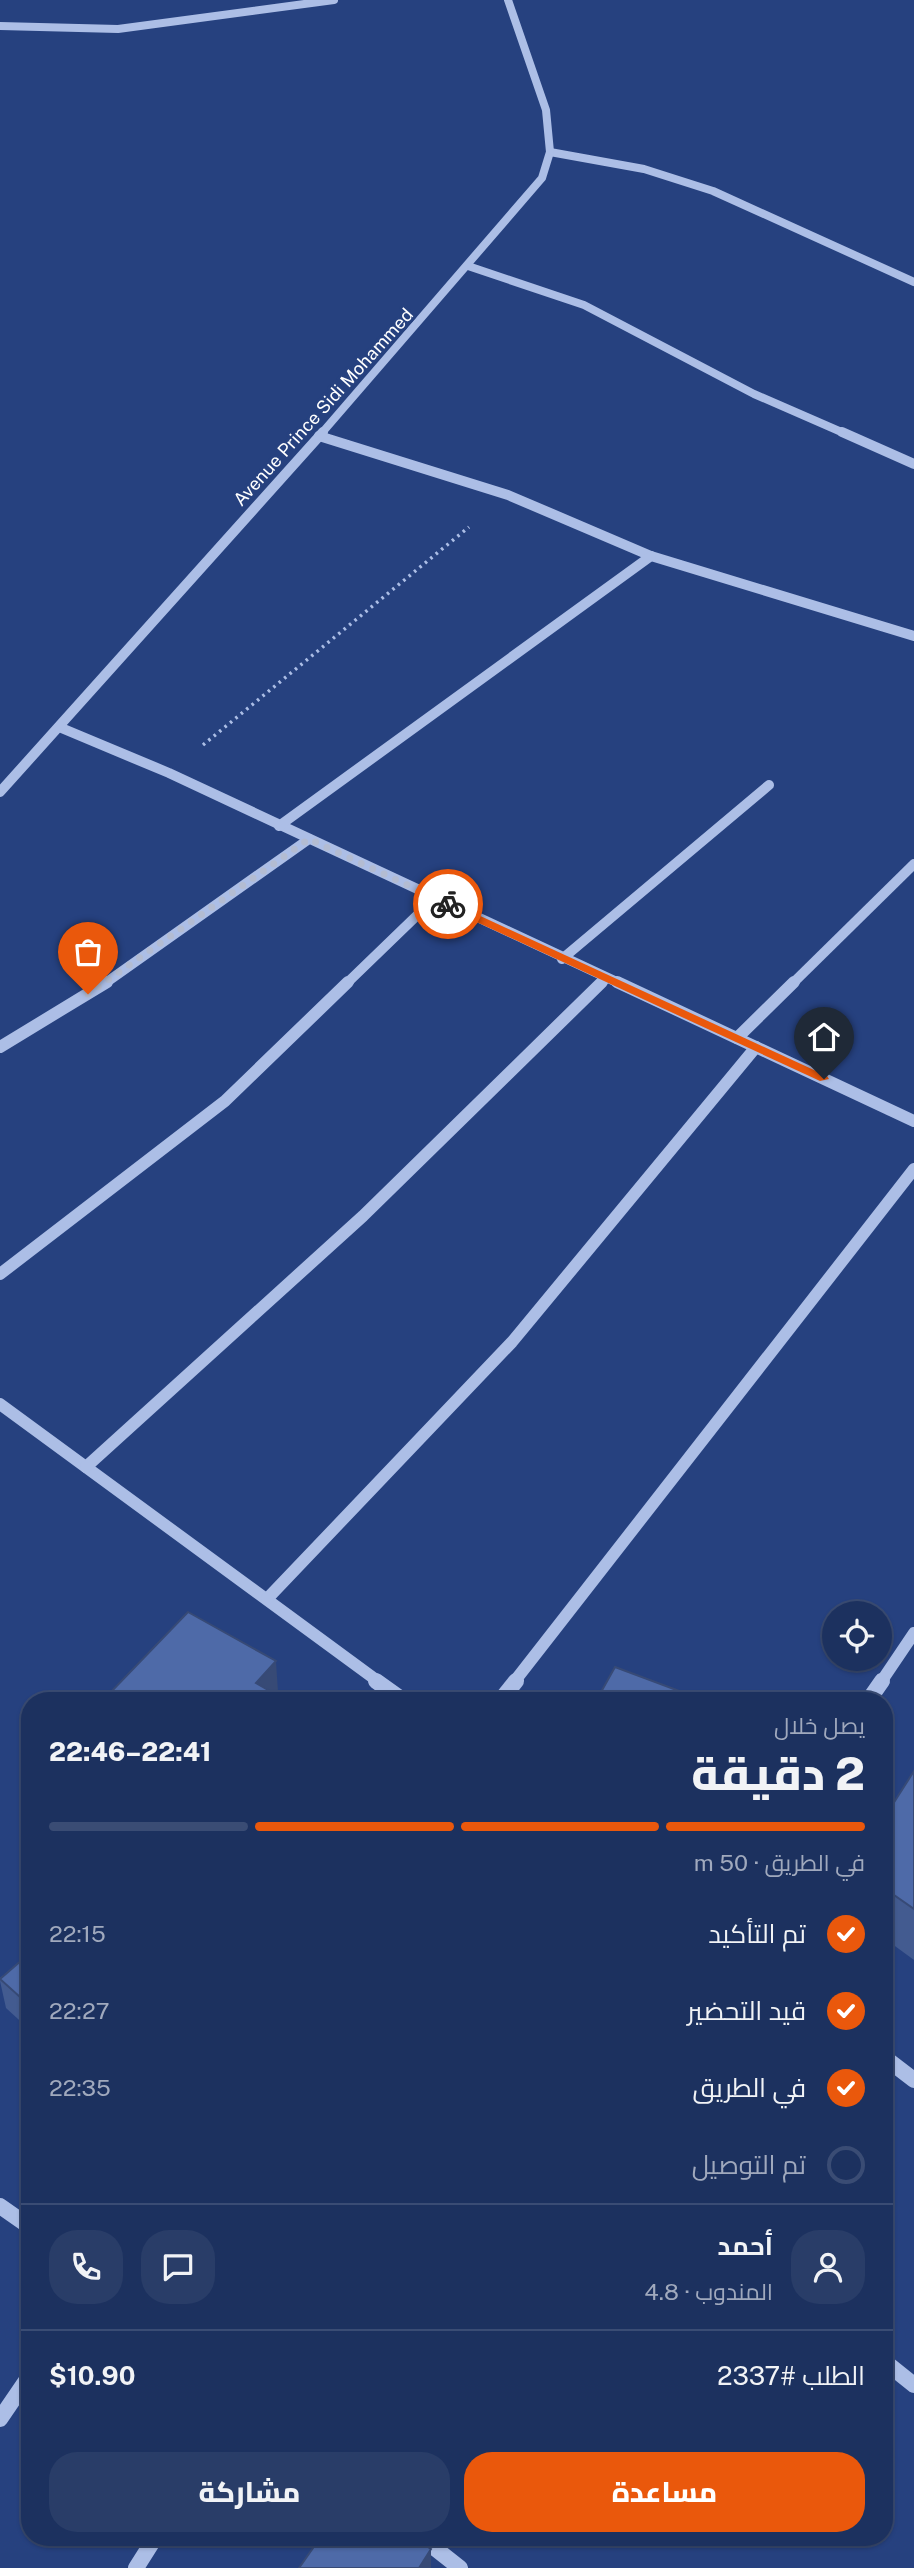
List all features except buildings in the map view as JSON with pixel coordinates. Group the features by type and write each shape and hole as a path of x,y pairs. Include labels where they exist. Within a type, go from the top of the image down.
{"street":[{"path":"0,26 118,29 334,0"},
{"name":"Avenue Prince Sidi Mohammed","path":"0,792 319,436 542,178 550,152 546,110 508,0"},
{"path":"550,152 645,170 683,182 738,202 914,282"},
{"path":"468,266 584,304 754,394 914,464"},
{"path":"319,436 508,495 652,556 914,636"},
{"path":"279,826 652,556"},
{"path":"59,727 169,773 562,959 914,1121"},
{"path":"562,959 769,785"},
{"path":"0,1047 108,981 309,839"},
{"path":"737,1038 914,864"},
{"path":"0,1274 225,1101 435,898"},
{"path":"86,1467 363,1216 605,979"},
{"path":"267,1600 512,1342 756,1047"},
{"path":"507,1692 914,1169"},
{"path":"0,1404 392,1692"},
{"path":"874,1692 914,1633"},
{"path":"893,2064 914,2080"},
{"path":"0,2206 21,2221"},
{"path":"893,2368 914,2385"},
{"path":"0,2419 21,2388"},
{"path":"136,2568 150,2546"},
{"path":"432,2546 460,2568"}],"path":[{"path":"169,773 508,495"}],"way so far":[{"path":"88,994 309,839 448,904"}],"route":[{"path":"448,904 824,1079"}]}
